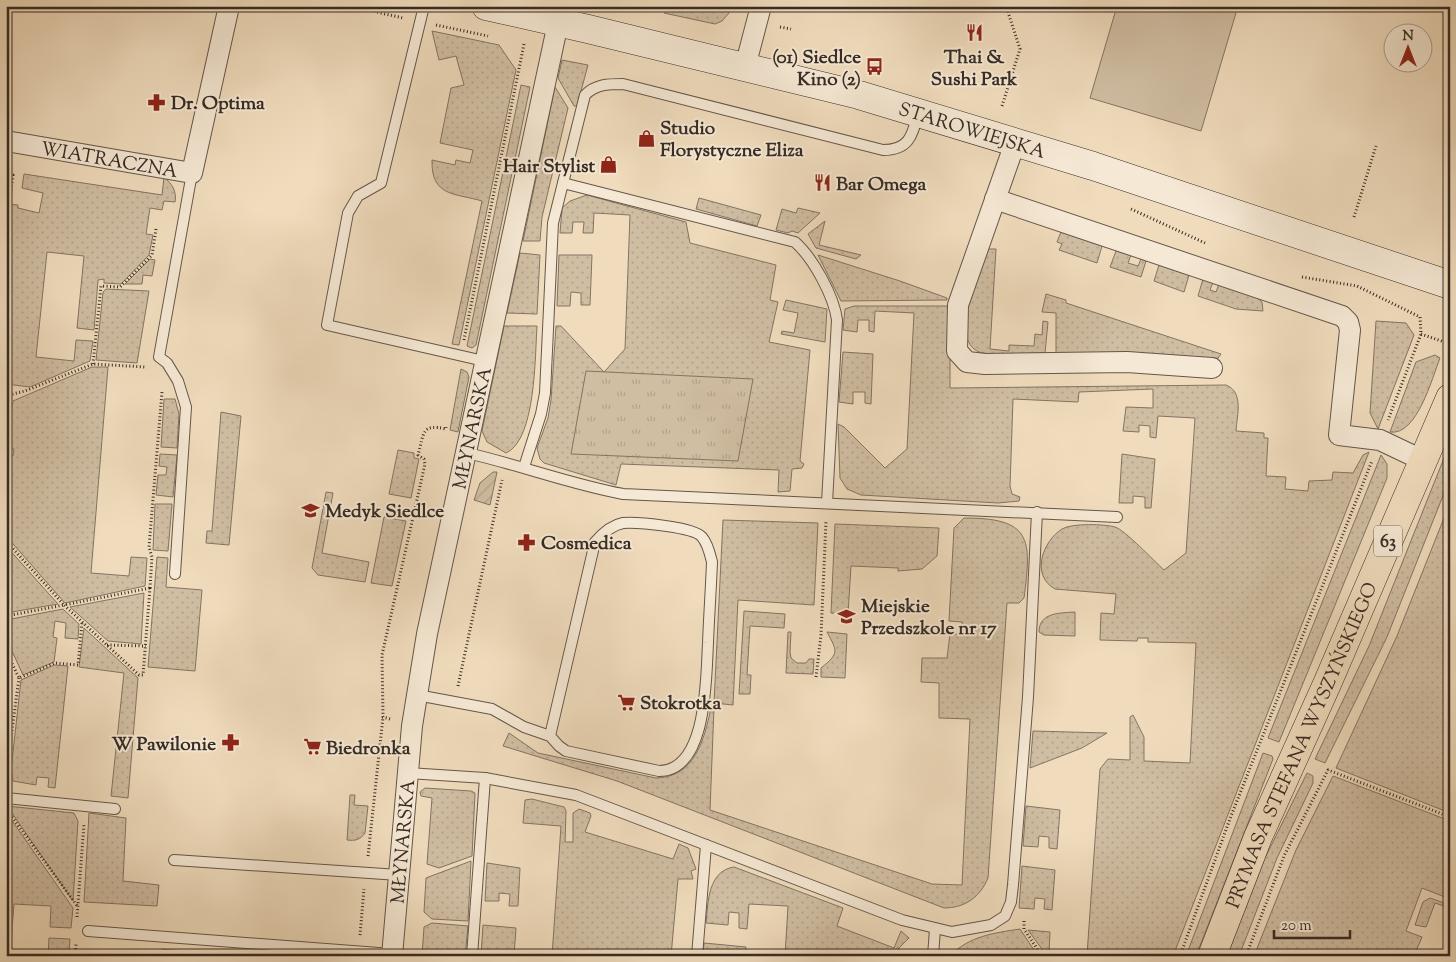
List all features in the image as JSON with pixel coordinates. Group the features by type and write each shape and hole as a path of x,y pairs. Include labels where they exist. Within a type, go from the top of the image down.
{"main road":[{"name":"STAROWIEJSKA","path":"486,6 745,66 918,113 1093,166 1450,285"},
{"name":"PRYMASA STEFANA WYSZYŃSKIEGO","path":"1212,956 1258,837 1324,692 1450,398"}],"street":[{"name":"WIATRACZNA","path":"6,141 192,173 229,6"},
{"path":"745,66 761,6"},
{"name":"MŁYNARSKA","path":"392,955 412,726 427,634 558,23"},
{"path":"1015,142 958,305 957,351 967,362 1128,362 1212,368"},
{"path":"995,199 1342,316 1348,322 1350,330 1340,436 1380,440 1422,460"}],"lane":[{"path":"424,6 381,183 358,196 348,213 327,325 484,361"},
{"path":"524,467 541,414 545,393 553,223 585,94 595,86 623,84 883,150 898,148 905,144 912,135 918,113"},
{"path":"175,574 186,408 178,381 167,363 159,357 192,173"},
{"path":"563,183 795,242 809,255 837,320 827,503"},
{"path":"467,453 511,463 588,487 623,494 1117,517"},
{"path":"408,773 486,778 576,795 902,920 952,932 991,925 1001,920 1008,910 1013,885 1028,697 1037,512"},
{"path":"417,695 492,709 524,727 550,736 558,746 566,751 659,771 673,768 687,756 700,726 704,700 712,562 702,536 683,528 623,523 602,534 595,542 550,736"},
{"path":"472,956 486,778"},
{"path":"6,798 115,809"},
{"path":"697,956 706,845"},
{"path":"174,860 399,875"},
{"path":"934,956 935,929"},
{"path":"88,930 392,955"}],"path":[{"path":"1002,106 1020,49 1006,6"},
{"path":"780,27 791,29"},
{"path":"460,357 524,44"},
{"path":"1354,217 1376,146"},
{"path":"6,174 13,175 10,198 6,199"},
{"path":"1124,206 1212,247"},
{"path":"92,364 101,286 120,287 152,255 156,229"},
{"path":"1180,956 1231,816 1421,334 1422,321 1417,313 1382,296 1339,281 1300,277"},
{"path":"1421,334 1450,344"},
{"path":"9,395 25,391 92,364 149,367"},
{"path":"6,387 10,388 6,417"},
{"path":"6,541 64,605 139,675 144,675 152,556 150,547 162,387"},
{"path":"358,951 383,717 382,655 425,464 424,459 418,455 424,432 432,426 446,429 447,420"},
{"path":"455,701 501,484 511,463"},
{"path":"816,677 821,635 827,503"},
{"path":"6,616 150,588"},
{"path":"19,678 55,663 78,665 82,622"},
{"path":"107,645 146,646"},
{"path":"6,651 19,678 6,776"},
{"path":"383,717 412,726"},
{"path":"1246,956 1284,856 1328,770 1450,817"},
{"path":"77,927 85,806"},
{"path":"6,809 78,907"},
{"path":"1008,910 1025,912 1024,929 1042,956"},
{"path":"75,956 76,936"}],"green space":[{"path":"674,6 735,6 722,21 715,24 664,13"},
{"path":"1117,6 1238,6 1201,131 1090,98"},
{"path":"432,31 499,45 516,70 459,345 452,344 482,201 446,191 440,187 433,172 432,160 455,165 456,160 470,163 473,150 440,143 451,88 464,85 456,56 439,60"},
{"path":"562,60 588,65 577,106 574,106 558,78"},
{"path":"521,85 530,87 476,345 472,348 467,346"},
{"path":"555,87 568,108 542,217 540,241 523,241"},
{"path":"24,174 162,195 164,177 173,188 175,194 175,202 164,201 162,210 150,208 146,234 153,235 149,255 121,284 104,283 104,279 98,280 94,330 77,328 84,256 47,252 36,357 74,361 76,340 93,341 90,361 30,387 6,384 6,204 18,205 18,208 39,213 43,193 22,188"},
{"path":"587,195 686,222 690,243 776,265 770,300 778,302 769,342 810,350 800,461 804,464 802,468 792,469 790,491 778,492 779,470 621,464 616,485 544,463 540,459 537,448 548,418 551,400 556,326 561,326 604,372 625,349 630,215 594,213 593,233 583,233 584,222 573,222 572,233 560,233 562,208 570,201"},
{"path":"699,198 761,215 757,226 696,209"},
{"path":"798,208 820,213 798,233 776,230 782,209 796,213"},
{"path":"825,221 819,245 861,255 856,259 816,248 808,234"},
{"path":"1061,232 1102,246 1097,263 1059,250 1062,244 1057,242"},
{"path":"986,249 996,249 990,349 1009,351 1009,345 1034,346 1035,334 1042,335 1043,321 1048,322 1045,353 984,353 979,352 970,344 966,333 965,319 972,288"},
{"path":"1116,251 1131,255 1128,263 1138,266 1141,259 1146,261 1141,277 1110,267"},
{"path":"520,253 540,255 537,314 507,313"},
{"path":"559,255 592,255 590,305 581,305 581,293 571,292 570,306 557,306"},
{"path":"818,255 900,281 947,298 947,300 841,301"},
{"path":"150,259 155,260 152,276 143,275 142,284 125,284"},
{"path":"1159,265 1189,275 1184,292 1154,281"},
{"path":"1203,279 1213,282 1210,290 1216,292 1219,284 1255,296 1262,302 1263,311 1236,309 1198,296"},
{"path":"106,289 149,291 137,363 96,360 103,292"},
{"path":"1046,294 1066,300 1066,303 1221,354 1216,361 1123,353 1056,353 1056,313 1042,312"},
{"path":"786,300 827,309 825,342 781,334 782,331 794,333 798,313 783,310"},
{"path":"854,306 950,306 950,388 1226,385 1232,388 1237,398 1236,431 1264,433 1264,438 1268,438 1266,476 1286,477 1285,489 1308,491 1309,481 1332,480 1333,472 1353,473 1363,455 1369,452 1173,956 1047,956 1028,930 1050,932 1049,953 1087,955 1100,769 1108,759 1130,760 1130,717 1133,715 1144,737 1144,761 1190,763 1196,643 1148,642 1148,638 1138,638 1137,641 1100,640 1101,613 1114,614 1116,594 1055,589 1047,583 1041,567 1045,550 1055,534 1067,527 1081,525 1104,525 1120,529 1164,570 1186,553 1195,418 1158,416 1156,438 1150,437 1150,426 1139,425 1139,432 1123,431 1126,407 1153,408 1153,389 1079,392 1078,402 1013,399 1010,486 1012,494 1020,497 1019,501 998,503 861,495 847,489 840,478 838,424 844,427 885,468 907,449 914,313 875,311 874,332 869,331 869,320 858,320 857,332 843,330 845,309"},
{"path":"1376,321 1406,323 1414,335 1378,429 1370,413"},
{"path":"504,326 537,326 532,396 528,415 523,432 516,445 506,453 487,442 482,431"},
{"path":"843,352 873,354 871,404 865,403 865,392 853,392 853,404 839,402"},
{"path":"1435,355 1440,358 1428,391 1416,416 1400,431 1390,432 1416,362"},
{"path":"92,367 108,367 91,573 129,576 131,557 147,558 145,586 65,603 6,536 6,456 13,456 14,449 6,448 13,401"},
{"path":"461,369 467,372 469,377 458,432 450,430"},
{"path":"586,371 753,379 738,461 571,454"},
{"path":"164,399 175,399 179,414 177,448 161,447"},
{"path":"221,412 241,416 229,545 206,543 207,531 212,531"},
{"path":"1450,443 1450,478 1387,637 1325,763 1315,759 1369,646"},
{"path":"398,450 414,453 414,458 419,459 411,498 389,494"},
{"path":"160,454 177,455 173,497 156,495 158,475 166,475 167,467 159,466"},
{"path":"1122,454 1155,459 1151,508 1145,508 1145,497 1133,496 1133,503 1119,503"},
{"path":"1381,455 1387,464 1387,478 1279,742 1268,738"},
{"path":"493,472 497,472 490,505 474,500 480,483"},
{"path":"326,492 333,493 322,553 369,562 365,582 318,575 312,568"},
{"path":"1450,503 1450,813 1336,768 1397,636"},
{"path":"155,504 172,504 168,551 153,550"},
{"path":"384,517 406,521 392,586 371,583"},
{"path":"964,518 1003,522 1015,527 1022,536 1026,546 1027,560 1024,598 1019,603 1007,603 988,878 981,891 965,904 944,908 617,781 503,746 509,733 538,753 656,778 669,776 689,764 696,755 705,732 711,708 714,708 710,810 932,884 962,885 970,719 939,718 939,683 921,682 922,658 947,658 950,634 962,634 962,622 949,621 954,528"},
{"path":"723,520 818,523 814,605 738,600 733,705 714,703"},
{"path":"835,524 939,528 937,556 922,569 898,571 898,568 851,566 848,614 831,613"},
{"path":"6,546 58,604 6,613"},
{"path":"157,557 168,558 166,587 202,590 195,671 148,667"},
{"path":"144,593 141,644 108,641 70,607"},
{"path":"63,609 79,624 78,639 65,638 66,623 55,621 53,637 57,638 54,662 23,675 6,638 6,620"},
{"path":"744,611 785,614 784,628 750,626 747,675 751,675 750,694 739,694"},
{"path":"1075,612 1075,636 1044,635 1039,632 1040,625 1047,617 1057,613"},
{"path":"84,628 138,678 128,798 111,796 124,673 79,667"},
{"path":"788,632 791,632 791,658 797,663 806,663 809,659 814,659 813,674 786,673"},
{"path":"827,632 847,634 845,678 821,677 821,668 831,659 835,652"},
{"path":"6,665 12,677 10,701 6,701"},
{"path":"54,665 68,666 55,788 48,787 49,778 37,777 36,785 13,781 11,770 21,680"},
{"path":"1033,731 1107,733 1082,748 1030,768"},
{"path":"1263,753 1272,756 1273,759 1196,956 1186,956"},
{"path":"1307,773 1313,776 1313,783 1277,858 1239,956 1227,956 1265,858"},
{"path":"1333,776 1450,821 1450,899 1422,888 1406,931 1422,937 1414,956 1254,956 1296,850"},
{"path":"425,788 471,791 475,793 472,856 439,868 427,864 432,798 421,796 420,792"},
{"path":"350,795 355,795 354,805 368,806 365,833 357,840 347,840"},
{"path":"532,799 564,807 566,811 565,842 573,842 573,813 579,809 590,813 591,816 585,832 673,859 679,844 688,848 696,869 691,871 693,879 678,879 671,956 552,956 561,826 523,823 525,800"},
{"path":"7,806 74,813 78,821 73,901"},
{"path":"1026,806 1060,810 1057,849 1049,848 1049,837 1039,836 1038,847 1023,846"},
{"path":"6,812 73,908 71,928 50,927 51,906 14,904 10,956 6,956"},
{"path":"89,813 126,818 123,881 159,885 157,906 84,902"},
{"path":"471,861 468,921 432,919 424,912 426,878"},
{"path":"487,863 520,868 518,906 509,906 510,894 499,893 499,901 485,901"},
{"path":"1022,866 1055,870 1052,910 1044,909 1045,899 1035,898 1034,909 1019,908"},
{"path":"734,867 843,908 837,926 894,948 901,931 909,938 898,949 902,956 785,956 788,906 749,904 747,929 739,928 739,913 729,912 728,925 706,923 709,897 714,881 719,874"},
{"path":"1430,898 1450,905 1450,908 1435,903 1426,927 1415,925 1423,902"},
{"path":"432,923 468,926 465,956 422,956 424,927"},
{"path":"483,925 516,928 514,956 481,956"},
{"path":"1020,929 1038,956 950,956 965,944 982,936"},
{"path":"49,938 70,939 69,956 48,956"},
{"path":"704,943 746,947 745,956 703,956"},
{"path":"162,949 237,956 162,956"}],"place":[{"name":"Thai & Sushi Park","path":"974,33"},
{"name":"(01) Siedlce Kino (2)","path":"875,67"},
{"name":"Dr. Optima","path":"157,102"},
{"name":"Studio Florystyczne Eliza","path":"646,138"},
{"name":"Hair Stylist","path":"609,165"},
{"name":"Bar Omega","path":"822,183"},
{"name":"Medyk Siedlce","path":"311,510"},
{"name":"Cosmedica","path":"527,542"},
{"name":"Miejskie Przedszkole nr 17","path":"847,616"},
{"name":"Stokrotka","path":"626,702"},
{"name":"W Pawilonie","path":"230,743"},
{"name":"Biedronka","path":"312,747"}]}
